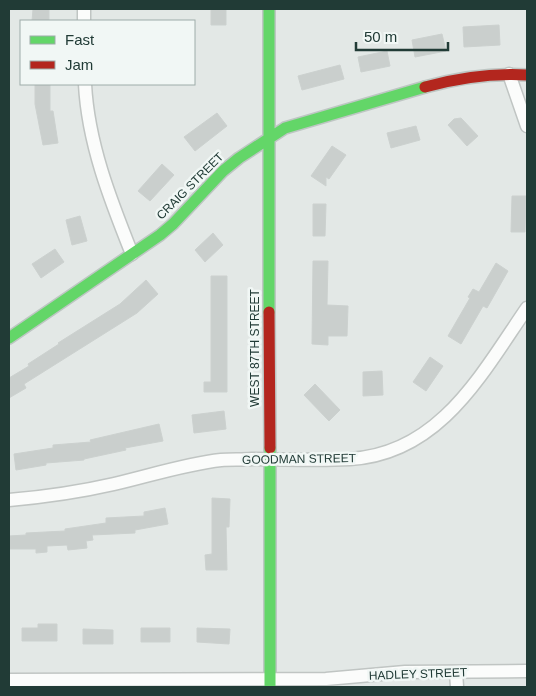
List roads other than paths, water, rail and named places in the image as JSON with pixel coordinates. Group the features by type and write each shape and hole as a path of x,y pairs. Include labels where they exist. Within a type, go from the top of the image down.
{"street":[{"name":"WEST 87TH STREET","path":"268,9 270,683"},
{"name":"CRAIG STREET","path":"9,338 173,224 203,190 228,166 285,128 447,82 509,74 527,75"},
{"path":"509,74 527,126"},
{"path":"84,85 92,136 101,172 132,254"},
{"name":"GOODMAN STREET","path":"9,500 72,492 222,460 353,459 395,449 422,435 444,419 462,399 527,308"},
{"name":"HADLEY STREET","path":"9,680 270,683 405,672 527,671"},
{"path":"456,672 457,687"}]}
